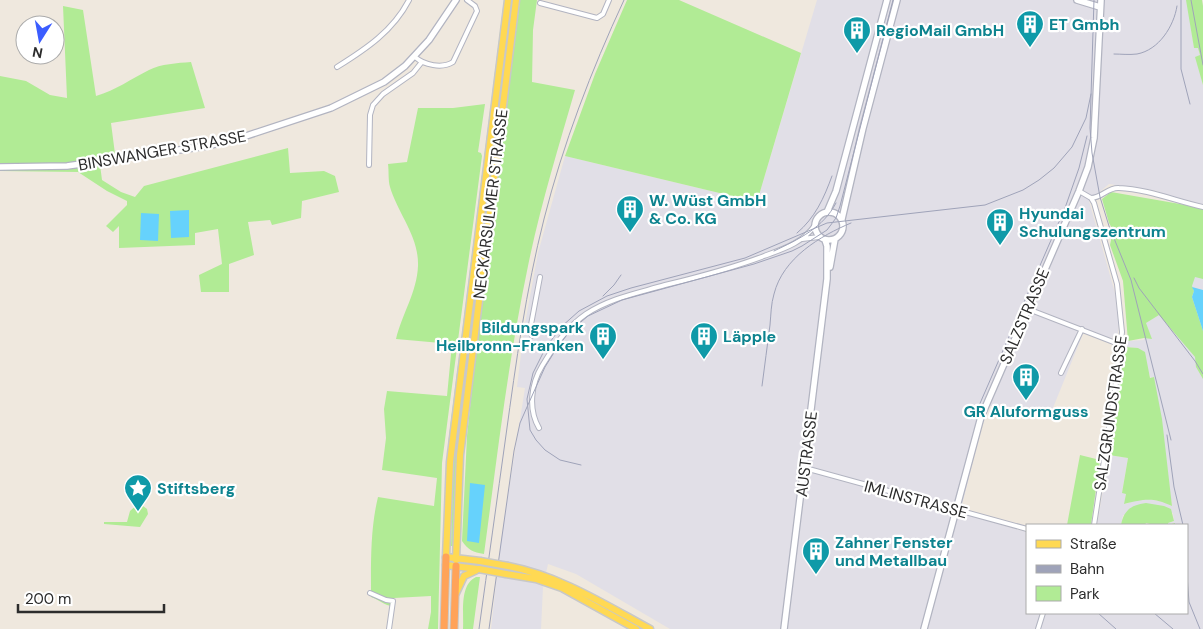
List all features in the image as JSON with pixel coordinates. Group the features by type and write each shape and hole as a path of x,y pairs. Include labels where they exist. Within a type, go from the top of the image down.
{"highway":[{"path":"444,629 446,561"},
{"path":"454,629 456,562"}],"main road":[{"name":"BINSWANGER STRASSE","path":"0,167 51,168 85,165 234,140 293,122 350,100 384,82 414,57 429,40 456,0"},
{"name":"NECKARSULMER STRASSE","path":"446,561 450,462 508,0"},
{"name":"NECKARSULMER STRASSE","path":"456,562 460,455 516,0"},
{"path":"815,225 818,217 827,212 836,192 887,0"},
{"name":"AUSTRASSE","path":"784,629 827,279 835,240 842,232 844,226 842,219 863,128 897,0"},
{"path":"1078,0 1100,7"},
{"name":"SALZSTRASSE","path":"924,629 981,417 1088,167 1094,138 1101,0"},
{"path":"827,212 838,214 842,219"},
{"name":"AUSTRASSE","path":"815,225 827,246 827,279"},
{"path":"822,238 835,240"},
{"path":"446,561 480,561 530,571 571,586 650,629"},
{"path":"456,562 479,569 536,579 562,588 636,629"},
{"path":"456,594 464,576 479,569"}],"street":[{"path":"337,67 383,35 399,16 409,0"},
{"path":"414,57 421,62 448,65 453,62 478,12 475,6 467,0"},
{"path":"540,3 598,18 603,14 609,0"},
{"path":"369,165 370,115 373,105 383,94 413,73 421,62"},
{"path":"1079,191 1091,198 1097,198 1112,188 1118,188 1147,192 1203,207"},
{"name":"SALZGRUNDSTRASSE","path":"1091,198 1118,284 1122,332 1094,524"},
{"path":"539,428 534,419 532,400 537,376 552,350 567,330 586,314 621,297 753,260 791,246 802,239 815,225"},
{"path":"802,239 822,238"},
{"path":"532,336 530,330 540,277"},
{"path":"1028,308 1121,345"},
{"path":"1061,374 1082,330"},
{"name":"IMLINSTRASSE","path":"805,468 1026,529"},
{"path":"370,593 393,601 389,629"},
{"path":"1038,629 1043,614"}],"shaded area":[{"path":"817,0 1187,0 1194,48 1198,47 1200,56 1196,57 1203,85 1203,208 1176,200 1157,191 1109,184 1089,201 1115,293 1119,324 1118,334 1110,338 1085,329 1048,420 990,406 982,425 960,513 1026,532 1026,614 1188,614 1188,524 1168,524 1174,521 1173,513 1123,515 1121,524 1097,524 1109,455 1128,458 1122,492 1126,493 1125,504 1144,498 1164,502 1172,506 1153,377 1151,378 1138,348 1125,347 1128,341 1144,340 1146,323 1159,314 1195,357 1171,276 1203,261 1203,629 670,629 576,574 548,564 543,587 541,629 491,629 501,540 525,388 517,387 524,329 538,253 565,156 757,202"}],"green space":[{"path":"504,0 505,0 448,444"},
{"path":"510,0 513,0 465,372 457,455 453,546 451,546 454,445"},
{"path":"520,0 537,0 533,30 532,82 575,90 538,222 528,266 503,410 484,554 471,550 462,541 467,436 480,313"},
{"path":"627,0 679,0 801,53 757,202 565,156 595,74"},
{"path":"1186,0 1202,0 1203,85 1195,57 1200,55 1198,48 1194,48"},
{"path":"63,6 83,10 96,96 117,88 154,68 169,64 191,62 205,108 111,123 115,154 99,157 102,180 121,192 135,197 144,186 288,148 290,173 324,171 335,176 339,192 302,201 301,218 272,225 270,220 248,222 254,255 229,264 229,292 201,292 199,275 222,264 218,229 195,233 195,245 119,248 119,226 113,232 106,226 127,205 127,201 107,191 78,172 0,171 0,76 26,81 50,95 67,98 65,15 63,15"},
{"path":"485,104 478,152 482,156 442,463 438,629 428,629 431,596 394,598 393,606 371,597 372,534 378,497 434,506 437,478 382,470 386,438 384,409 387,391 447,396 452,344 396,339 415,285 418,266 412,235 390,187 388,164 407,162 418,108 453,108"},
{"path":"1111,192 1203,208 1203,279 1195,277 1192,286 1194,291 1192,297 1203,331 1203,379 1196,367 1195,357 1159,315 1146,323 1152,339 1144,338 1128,341 1123,281 1110,245 1113,230 1102,199"},
{"path":"1125,347 1138,348 1145,352 1150,378 1154,377 1162,419 1172,506 1159,501 1148,500 1124,504 1126,494 1122,493 1128,458 1109,455"},
{"path":"1080,455 1100,460 1091,524 1067,524"},
{"path":"139,503 147,509 148,514 140,527 104,524 104,522 127,522 130,511"},
{"path":"1146,503 1164,506 1171,509 1174,521 1168,524 1121,524 1126,512 1136,505"},
{"path":"476,577 480,577 473,629 463,629 465,593 467,586"}],"water":[{"path":"189,210 189,237 171,238 170,211"},
{"path":"141,213 159,214 158,241 140,240"},
{"path":"1192,287 1203,290 1203,331 1192,297 1194,291"},
{"path":"470,483 485,485 479,543 467,541"}],"tram line":[{"path":"489,629 514,451 520,423 545,367 555,351 569,332 588,316 622,300 754,264 792,251 827,230 836,218 840,206 893,0"},
{"path":"774,251 810,232 831,212 836,203"}],"railway":[{"path":"479,629 518,353 544,219 569,135 589,81 624,0"},
{"path":"1094,0 1090,128 1092,153 1100,197 1109,226 1131,280 1171,440"},
{"path":"1181,0 1181,69 1190,104"},
{"path":"1191,0 1203,65"},
{"path":"1114,54 1137,54 1152,48 1169,29 1177,6"},
{"path":"581,465 560,460 545,450 536,440 530,430 527,399 533,373 545,349 561,327 579,311 607,296 631,288 745,258 827,223 985,205 1023,190 1054,168 1072,147 1086,118 1091,94"},
{"path":"978,408 1065,208 1079,168 1087,136"},
{"path":"797,233 809,221 818,207 832,176"},
{"path":"762,386 772,302 785,270 794,259 815,242 851,223"},
{"path":"603,296 621,275"},
{"path":"1134,278 1139,288 1203,374"},
{"path":"1167,435 1174,487 1183,524"},
{"path":"1188,588 1189,602 1200,629"},
{"path":"1099,614 1116,629"},
{"path":"1155,614 1173,629"}],"place":[{"name":"ET Gmbh","path":"1030,48"},
{"name":"RegioMail GmbH","path":"857,54"},
{"name":"W. Wüst GmbH & Co. KG","path":"630,233"},
{"name":"Hyundai Schulungszentrum","path":"1000,246"},
{"name":"Bildungspark Heilbronn-Franken","path":"603,360"},
{"name":"Läpple","path":"704,360"},
{"name":"GR Aluformguss","path":"1026,401"},
{"name":"Stiftsberg","path":"138,512"},
{"name":"Zahner Fenster und Metallbau","path":"816,575"}]}
